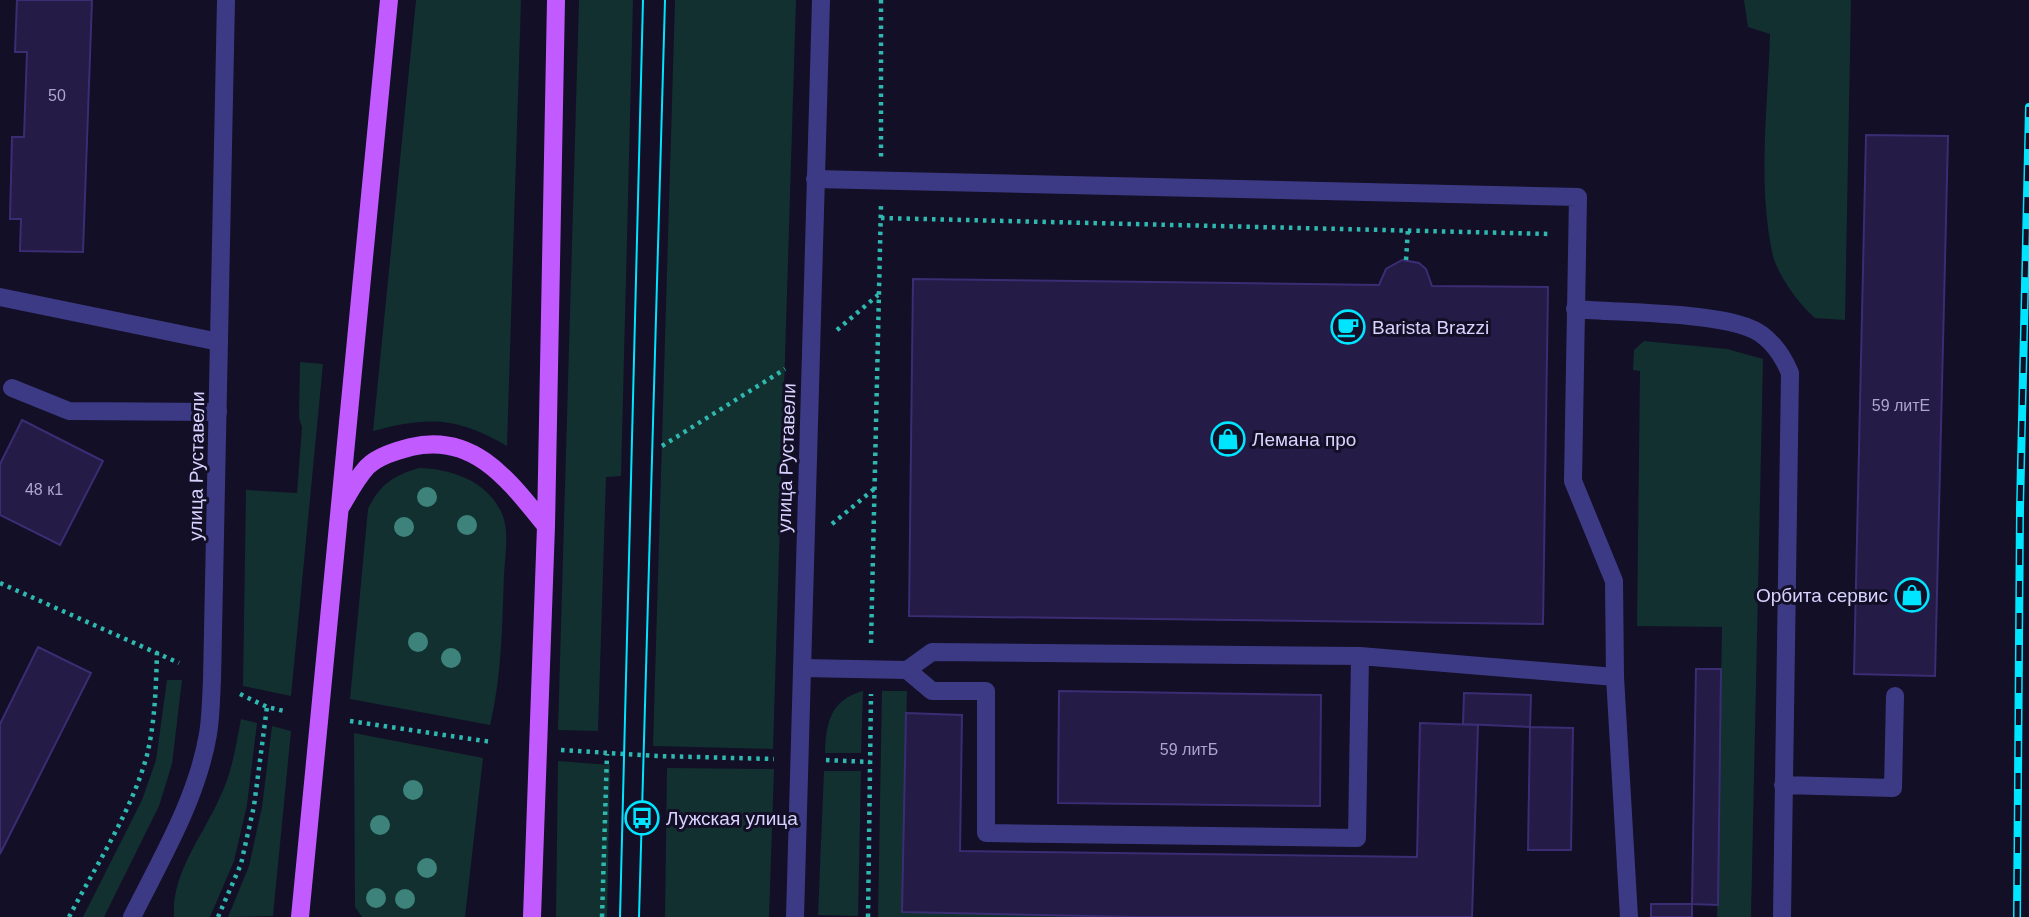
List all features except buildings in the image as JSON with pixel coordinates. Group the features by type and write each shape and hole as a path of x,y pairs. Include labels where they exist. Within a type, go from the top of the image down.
{"main road":[{"path":"303,913 338,511 389,0"},
{"path":"531,917 546,526 556,0"},
{"path":"338,511 368,466 391,452 427,443 456,447 482,458 505,475 546,526"}],"street":[{"name":"улица Руставели","path":"132,917 180,819 197,776 208,734 212,680 226,0"},
{"name":"улица Руставели","path":"795,917 821,0"},
{"path":"815,179 1578,197 1573,481 1614,581 1615,677 1629,917"},
{"path":"0,297 219,342"},
{"path":"1575,309 1701,318 1748,327 1782,355 1790,373 1782,917"},
{"path":"12,388 69,411 218,412"},
{"path":"802,668 907,670 932,652 1360,656 1615,677"},
{"path":"907,670 932,691 986,691 986,833 1357,838 1360,656"},
{"path":"1783,785 1893,788 1895,696"}],"path":[{"path":"868,917 881,218 881,0"},
{"path":"881,218 1577,235"},
{"path":"1406,260 1408,229"},
{"path":"662,446 810,354 879,295"},
{"path":"805,547 875,489"},
{"path":"0,583 179,663"},
{"path":"69,917 132,795 146,756 154,711 157,652"},
{"path":"240,694 267,707 284,711"},
{"path":"218,917 241,864 252,817 267,707"},
{"path":"350,721 492,742"},
{"path":"557,750 774,759"},
{"path":"602,917 607,754"},
{"path":"825,760 870,762"}],"green space":[{"path":"416,0 521,0 507,446 473,429 442,422 410,423 373,431"},
{"path":"579,0 633,0 621,476 606,477 598,731 558,730"},
{"path":"675,0 796,0 773,749 653,746"},
{"path":"1744,0 1851,0 1845,320 1815,318 1790,290 1773,256 1764,174 1770,34 1748,27"},
{"path":"1644,341 1727,349 1763,359 1751,917 1717,917 1722,627 1637,626 1640,371 1633,370 1634,350"},
{"path":"300,362 323,364 291,696 243,686 246,490 297,493 302,427 299,418"},
{"path":"419,468 444,471 468,479 489,494 503,516 506,545 501,650 490,725 350,699 368,509 377,493 388,482"},
{"path":"167,680 182,680 172,764 159,806 104,917 83,917 142,800 156,760"},
{"path":"863,691 861,753 825,753 832,714 843,700"},
{"path":"882,691 907,691 902,912 1135,917 878,917"},
{"path":"241,719 257,723 247,805 234,861 210,917 174,917 174,901 183,870 228,778"},
{"path":"272,726 291,731 273,916 228,917 249,866 262,807"},
{"path":"354,733 483,758 465,917 362,917 355,907"},
{"path":"558,761 610,765 607,917 556,917"},
{"path":"667,768 774,769 769,917 665,917"},
{"path":"824,771 861,771 858,916 818,915"}],"tram line":[{"path":"620,917 643,0"},
{"path":"639,917 665,0"}],"railway":[{"path":"2017,917 2020,509 2029,107"}],"place":[{"name":"Barista Brazzi","path":"1348,327"},
{"name":"Лемана про","path":"1228,439"},
{"name":"Орбита сервис","path":"1912,595"},
{"name":"Лужская улица","path":"642,818"}]}
